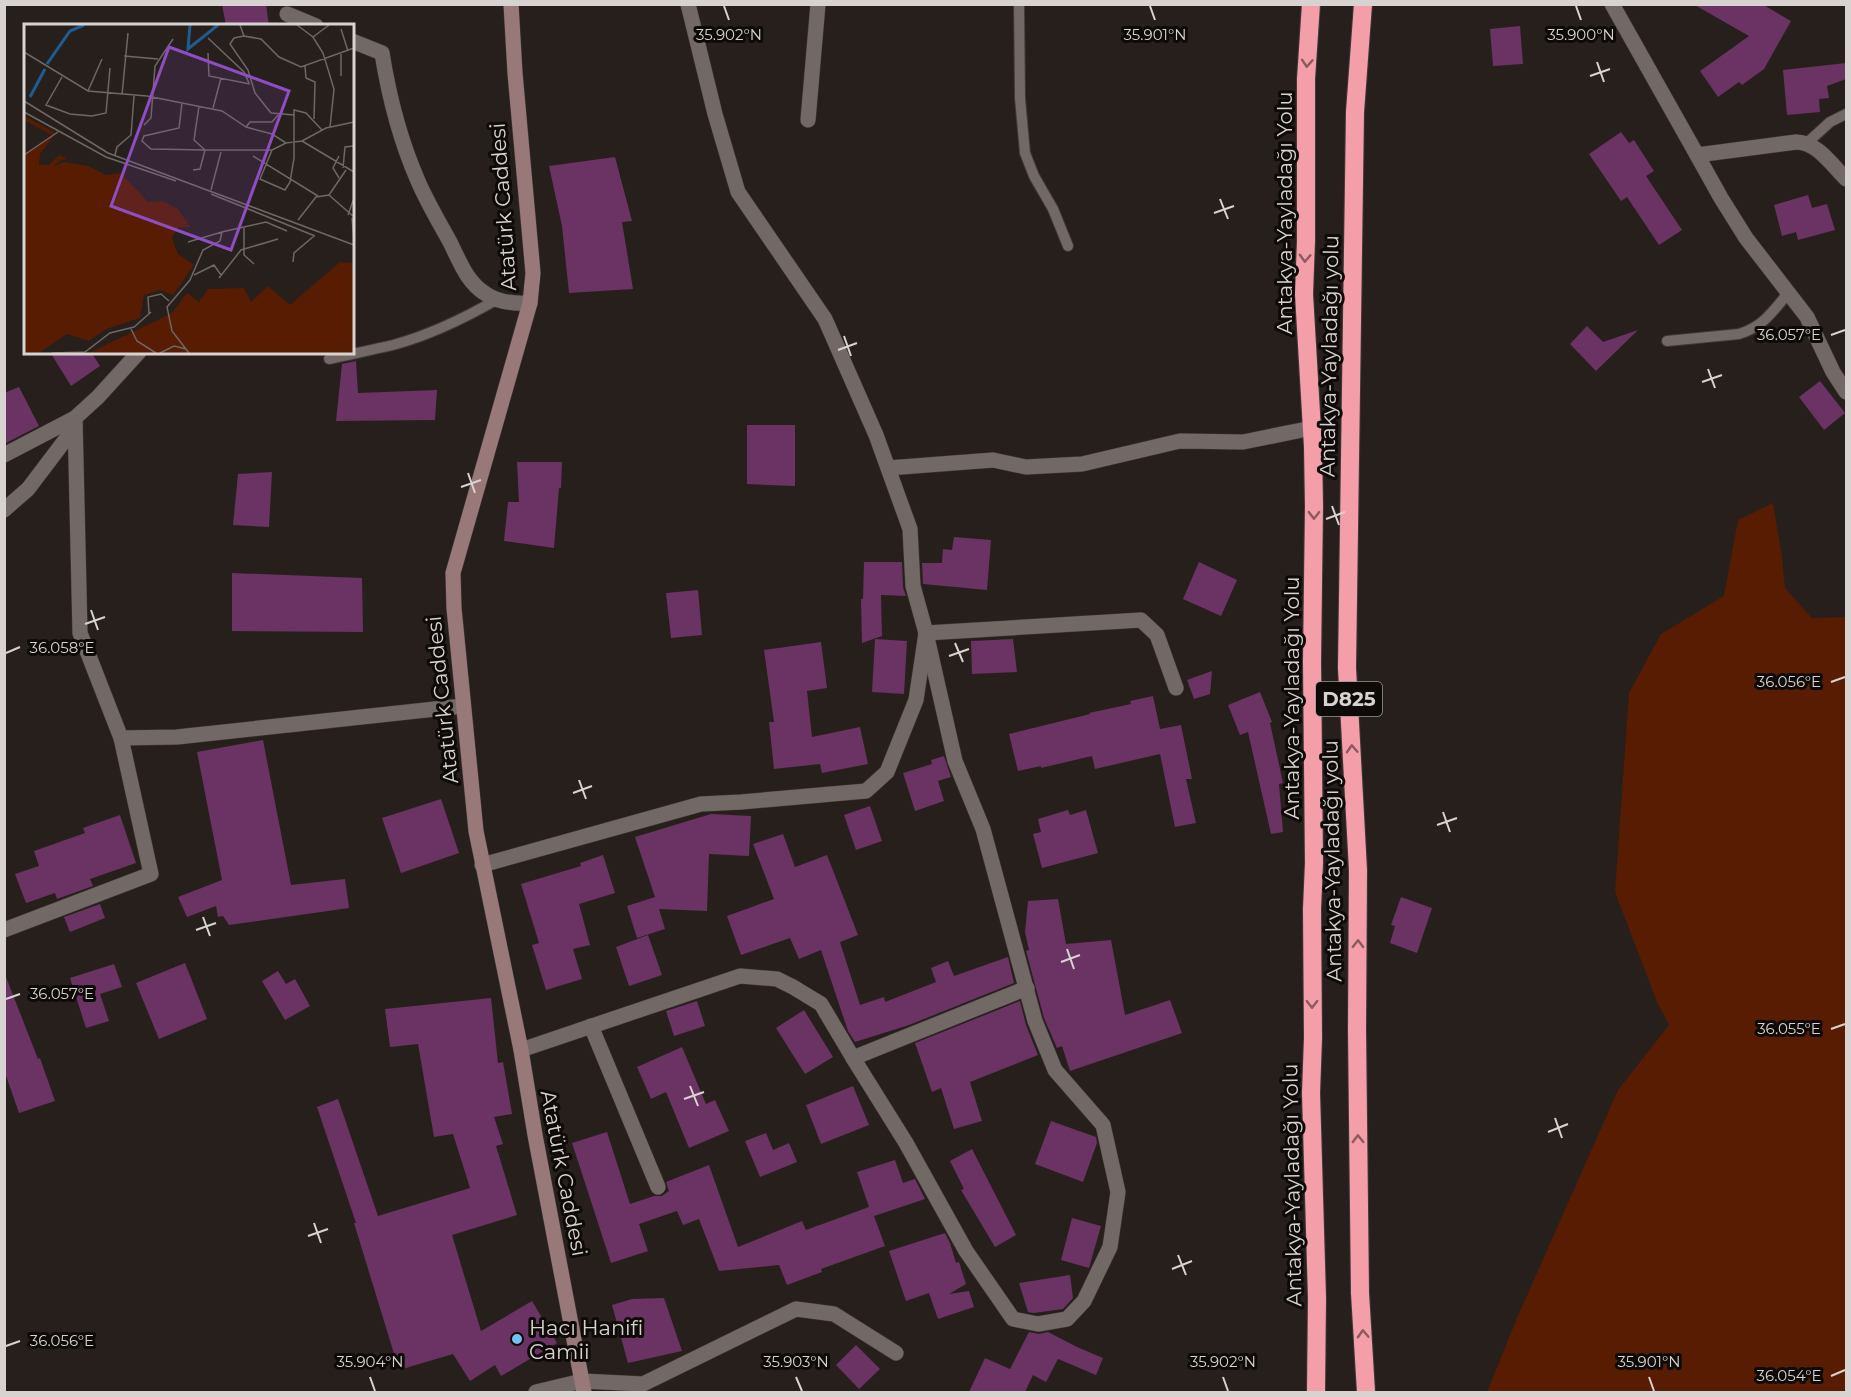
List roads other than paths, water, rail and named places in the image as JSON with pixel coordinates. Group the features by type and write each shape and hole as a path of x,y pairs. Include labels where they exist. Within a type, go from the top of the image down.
{"highway":[{"name":"Antakya-Yayladağı Yolu","path":"1311,4 1306,79 1304,294 1314,506 1312,662 1314,863 1311,1093 1317,1298 1316,1392"},
{"name":"Antakya-Yayladağı yolu","path":"1363,4 1355,112 1347,668 1358,870 1360,1293 1366,1392"}],"main road":[{"name":"Atatürk Caddesi","path":"511,4 514,73 533,273 530,303 453,573 454,608 476,831 520,1050 583,1387"}],"street":[{"path":"520,1050 741,976 777,979 822,1004 906,1143 966,1251 1013,1319 1038,1324 1067,1318 1084,1301 1110,1247 1118,1192 1102,1125 1055,1070 1035,1021 983,829 955,761 913,586 910,529 876,435 825,319 738,192 715,114 688,4"},
{"path":"808,120 818,4"},
{"path":"1612,4 1721,198 1746,238 1789,292 1812,327 1833,372 1846,392"},
{"path":"286,15 311,24"},
{"path":"354,41 382,53 394,111 407,154 468,277 476,287 495,300 507,303 530,303"},
{"path":"1697,155 1796,142 1807,143 1818,150 1846,179"},
{"path":"4,510 28,489 75,422 138,354"},
{"path":"4,455 75,422"},
{"path":"4,930 151,874 121,738 80,633 75,422"},
{"path":"888,468 993,460 1026,467 1082,464 1180,441 1242,442 1312,428"},
{"path":"926,633 1141,620 1157,635 1176,688"},
{"path":"482,865 701,804 866,791 887,772 916,700 926,633"},
{"path":"121,738 177,737 463,706"},
{"path":"853,1058 1027,988"},
{"path":"591,1026 658,1187"},
{"path":"536,1392 643,1383 796,1309 834,1314 896,1353"}],"lane":[{"path":"1019,4 1020,98 1025,153 1029,166 1053,209 1068,246"},
{"path":"1807,143 1830,122 1846,114"},
{"path":"1667,341 1739,334 1749,330 1763,322 1789,292"},
{"path":"354,354 424,335 453,323 495,300"},
{"path":"329,359 352,354"}],"place":[{"name":"Hacı Hanifi Camii","path":"517,1339"}]}
